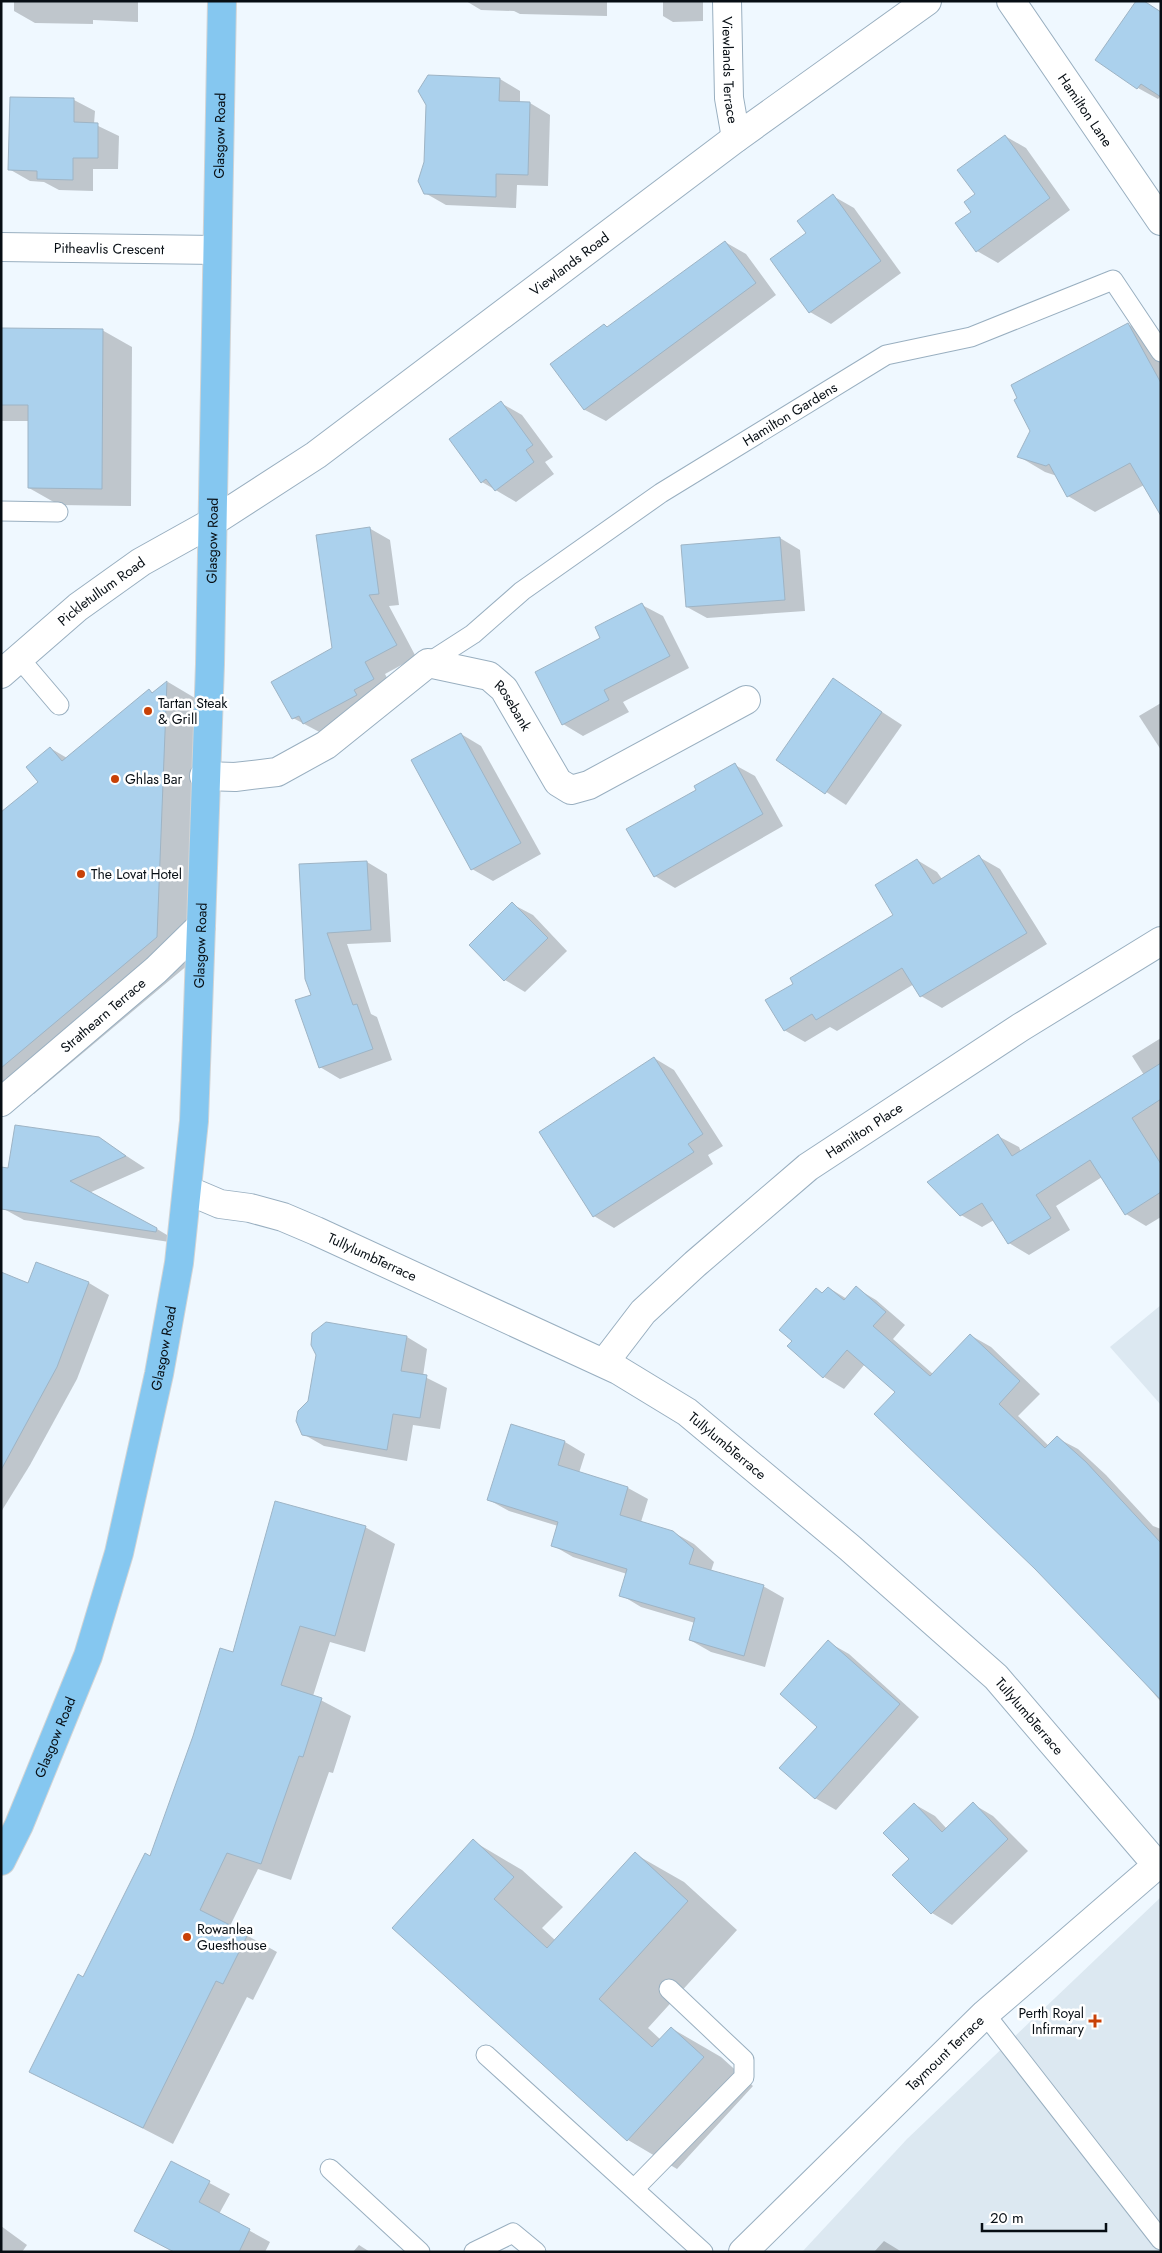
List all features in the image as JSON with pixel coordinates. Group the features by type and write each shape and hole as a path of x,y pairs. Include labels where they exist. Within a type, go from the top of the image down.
{"main road":[{"name":"Glasgow Road","path":"1,1861 19,1825 88,1656 119,1553 159,1374 179,1263 194,1121 204,776 210,664 211,523 222,1"}],"street":[{"name":"Viewlands Terrace","path":"727,1 729,98 736,138"},
{"name":"Viewlands Road","path":"211,523 316,455 736,138 928,1"},
{"name":"Hamilton Lane","path":"1011,1 1161,221"},
{"name":"Pitheavlis Crescent","path":"1,247 216,250"},
{"name":"Pickletullum Road","path":"10,666 78,607 142,562 211,523"},
{"name":"Rosebank","path":"428,663 489,676 504,689 558,782 571,790 589,785 746,700"},
{"path":"204,776 235,777 277,772 326,745 428,663"},
{"name":"Strathearn Terrace","path":"1,1102 156,970 201,926"},
{"name":"Hamilton Place","path":"604,1363 643,1312 695,1264 808,1167 1021,1027 1161,941"},
{"name":"TullylumbTerrace","path":"187,1190 220,1204 266,1213 308,1227 604,1363 687,1412 850,1548 996,1677 1159,1864"},
{"name":"Taymount Terrace","path":"743,2252 985,2014 1159,1864"}],"lane":[{"name":"Hamilton Gardens","path":"428,663 473,634 522,592 661,492 886,355 971,337 1113,280 1161,352"},
{"path":"1,511 58,512"},
{"path":"10,666 59,705"},
{"path":"635,2188 744,2077 744,2060 669,1989"},
{"path":"985,2014 1161,2240"},
{"path":"486,2055 635,2188 703,2252"},
{"path":"330,2169 420,2252"},
{"path":"474,2252 514,2233 536,2252"}],"shaded area":[{"path":"1161,1305 1161,1405 1110,1347"},
{"name":"Perth Royal Infirmary","path":"1161,1897 1161,2252 802,2252 907,2139"}],"building":[{"path":"1136,1 1144,1 1161,12 1161,97 1141,84 1137,89 1095,60"},
{"path":"428,75 500,78 499,101 530,102 528,175 496,174 496,197 424,194 418,181 424,162 426,105 418,91"},
{"path":"10,97 74,98 74,122 98,123 98,158 73,158 73,180 37,179 37,171 8,170"},
{"path":"1005,135 1050,198 976,252 955,223 971,212 964,202 975,194 957,170"},
{"path":"833,194 881,261 809,313 770,259 806,233 797,221"},
{"path":"725,241 756,283 584,410 550,364 604,324 607,327"},
{"path":"1128,323 1161,383 1161,516 1130,463 1067,497 1049,464 1046,466 1017,457 1030,431 1014,400 1017,398 1011,385"},
{"path":"1,328 103,329 102,489 28,488 28,405 1,405"},
{"path":"501,401 533,445 526,450 534,462 495,491 486,479 481,483 449,439"},
{"path":"370,527 379,594 369,595 397,645 365,662 374,679 354,690 357,695 303,724 299,716 292,719 271,682 332,648 316,535"},
{"path":"780,537 785,600 686,607 681,545"},
{"path":"642,603 670,656 604,690 609,700 562,725 535,672 600,638 595,627"},
{"path":"833,678 882,712 825,794 776,760"},
{"name":"The Lovat Hotel","path":"167,681 157,937 1,1068 1,812 38,782 26,767 50,747 62,761 149,689 152,693"},
{"path":"461,733 521,843 471,870 411,760"},
{"path":"735,763 763,814 654,877 626,829 696,790 694,786"},
{"path":"979,855 1027,933 920,997 902,968 816,1020 812,1014 784,1031 765,1000 793,984 790,978 893,915 875,885 917,859 933,884"},
{"path":"367,861 371,930 327,933 353,1005 357,1004 373,1049 319,1068 295,1000 311,995 305,979 299,864"},
{"path":"512,902 548,938 504,981 469,945"},
{"path":"654,1057 703,1134 688,1144 694,1152 593,1217 539,1132"},
{"path":"1161,1063 1161,1099 1132,1118 1161,1164 1161,1192 1125,1215 1090,1160 1036,1195 1051,1218 1008,1244 982,1203 960,1216 927,1182 998,1134 1012,1156"},
{"path":"15,1125 99,1137 126,1156 70,1181 157,1228 156,1232 1,1209 1,1167 8,1168"},
{"path":"36,1262 89,1282 57,1367 1,1470 1,1272 28,1283"},
{"path":"856,1286 886,1312 873,1326 930,1376 970,1334 1020,1381 999,1404 1045,1448 1057,1436 1086,1462 1161,1543 1161,1700 1035,1569 874,1414 895,1392 847,1350 823,1378 787,1346 792,1341 779,1330 816,1288 822,1293 828,1287 844,1300"},
{"path":"326,1322 407,1336 401,1371 427,1375 420,1418 393,1414 387,1450 302,1435 296,1421 298,1411 308,1401 316,1355 311,1345 312,1333"},
{"path":"511,1424 565,1441 558,1465 628,1487 620,1515 673,1531 694,1549 689,1564 764,1585 744,1656 689,1640 695,1618 619,1596 627,1569 551,1546 558,1522 487,1500"},
{"path":"275,1501 366,1526 335,1636 300,1626 281,1685 322,1698 303,1757 299,1756 261,1864 227,1853 200,1910 248,1934 223,1984 216,1981 143,2128 29,2072 78,1974 83,1977 145,1853 150,1856 193,1736 220,1648 233,1652"},
{"path":"828,1640 900,1704 815,1799 779,1768 817,1727 780,1694"},
{"path":"973,1802 1008,1839 931,1914 892,1875 909,1859 883,1833 914,1803 942,1832"},
{"path":"473,1839 514,1877 494,1899 547,1948 635,1852 688,1901 599,1999 652,2047 671,2027 704,2057 627,2141 392,1928"},
{"path":"171,2161 210,2181 199,2202 250,2229 239,2252 174,2252 134,2231"}],"place":[{"name":"Tartan Steak & Grill","path":"148,711"},
{"name":"Ghlas Bar","path":"115,779"},
{"name":"The Lovat Hotel","path":"81,874"},
{"name":"Rowanlea Guesthouse","path":"187,1937"},
{"name":"Perth Royal Infirmary","path":"1095,2021"}]}
